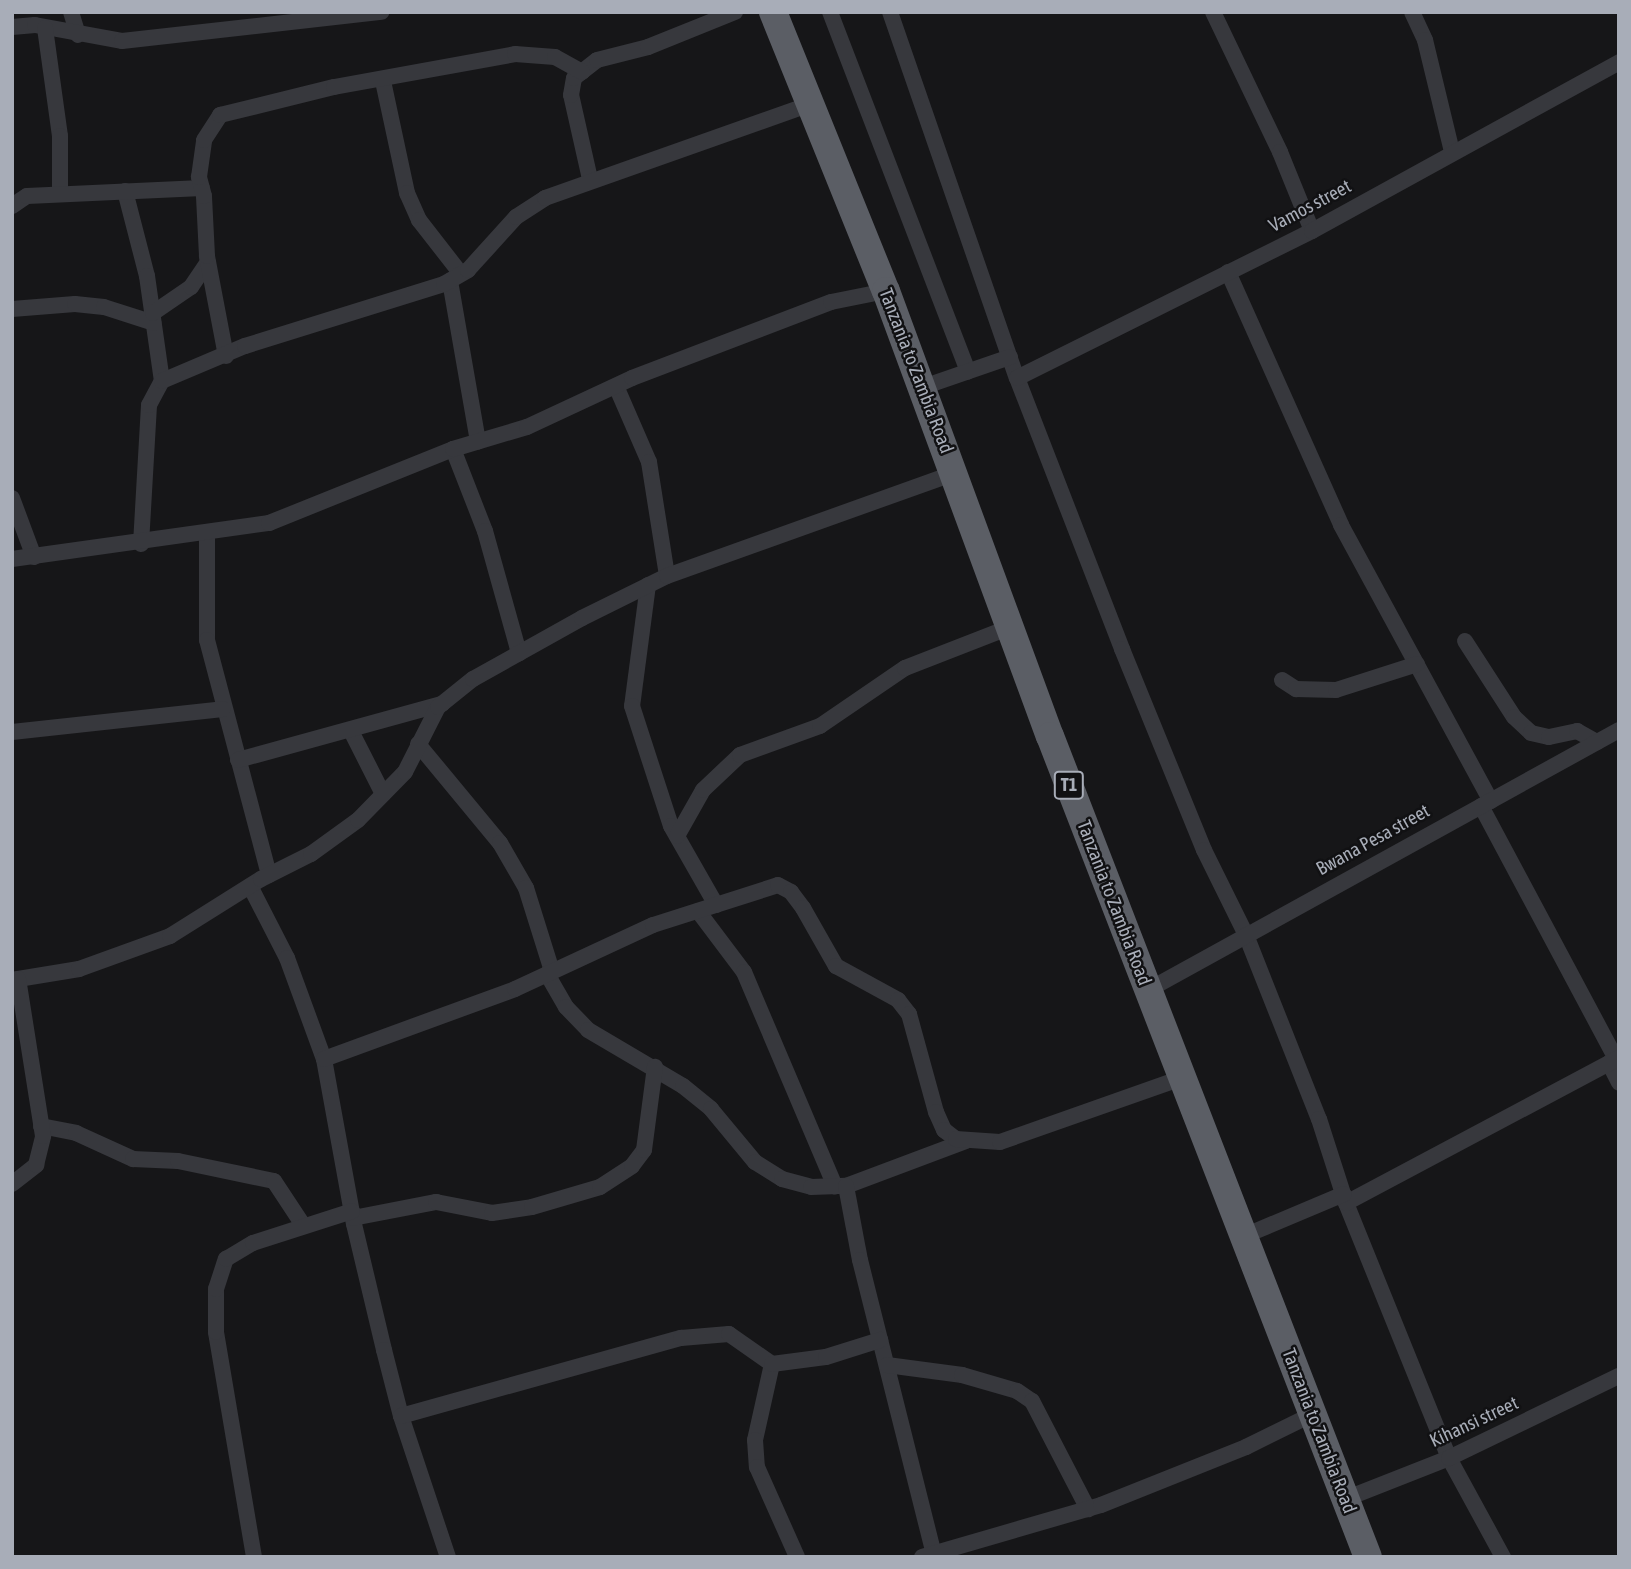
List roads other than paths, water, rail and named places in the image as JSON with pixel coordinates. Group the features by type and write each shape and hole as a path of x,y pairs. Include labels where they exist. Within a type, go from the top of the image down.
{"highway":[{"name":"Tanzania to Zambia Road","path":"773,12 923,387 1010,627 1148,990 1368,1557"}],"street":[{"path":"71,12 78,35"},
{"path":"12,27 45,28 122,41 290,18 381,12"},
{"path":"830,12 968,371"},
{"path":"890,12 1017,378 1174,780 1246,935 1319,1119 1345,1199 1449,1458 1503,1557"},
{"path":"1213,12 1280,152 1311,231"},
{"path":"1412,12 1425,40 1452,152"},
{"path":"590,179 571,95 574,78 597,60 648,47 727,14"},
{"path":"45,28 60,136 60,193"},
{"path":"226,356 208,262 199,177 204,140 220,115 515,54 555,57 583,72"},
{"name":"Vamos street","path":"1017,378 1311,231 1619,62"},
{"path":"383,81 407,193 419,220 455,277 478,442"},
{"path":"162,381 226,356 455,277 493,247 516,217 590,179 810,104"},
{"path":"12,205 27,196 60,193 202,188"},
{"path":"125,191 154,318 162,381 149,405 141,544"},
{"path":"154,318 191,287 208,262"},
{"path":"1228,272 1342,525 1417,664 1615,1060 1619,1083"},
{"path":"12,559 141,544 269,523 453,449 527,427 615,386 831,302 886,291"},
{"path":"12,309 75,304 104,307 154,318"},
{"path":"923,387 1010,357"},
{"path":"615,386 649,462 667,576"},
{"path":"453,449 492,554 519,653"},
{"path":"12,1184 36,1165 41,1126 15,979 79,969 170,936 269,874 341,834 405,772 442,704 473,679 519,653 667,576 955,473"},
{"path":"12,498 34,557"},
{"path":"207,534 206,640 269,874"},
{"path":"648,585 632,706 677,836 716,905"},
{"path":"677,836 703,790 740,755 820,726 905,668 1010,627"},
{"path":"1465,641 1514,717 1531,733 1549,737 1577,731 1597,742"},
{"path":"1282,680 1296,689 1336,690 1417,664"},
{"path":"238,760 442,704"},
{"path":"12,733 223,709"},
{"name":"Bwana Pesa street","path":"1148,990 1619,730"},
{"path":"351,731 383,794"},
{"path":"418,744 500,843 526,888 550,973 566,1007 588,1030 655,1067 711,1109 755,1162 782,1179 811,1188 841,1186 966,1141 1000,1142 1182,1078"},
{"path":"324,1059 550,973 653,925 778,886 791,892 836,966 898,1000 909,1014 936,1112 944,1130 966,1141"},
{"path":"250,887 287,958 324,1059 352,1215 401,1416 448,1557"},
{"path":"698,911 744,972 841,1186 887,1365 928,1555 1088,1509 1246,1447 1312,1414"},
{"path":"1244,1236 1345,1199 1615,1060"},
{"path":"254,1557 216,1332 216,1289 226,1259 303,1225 352,1215 436,1202 492,1213 532,1207 600,1187 632,1166 643,1150 655,1067"},
{"path":"41,1126 76,1133 133,1158 178,1161 274,1181 303,1225"},
{"path":"401,1416 681,1338 729,1334 772,1364 826,1357 880,1340"},
{"path":"772,1364 755,1440 757,1467 797,1557"},
{"path":"887,1365 962,1374 1017,1391 1032,1401 1088,1509"},
{"name":"Kihansi street","path":"1345,1499 1449,1458 1619,1376"}]}
